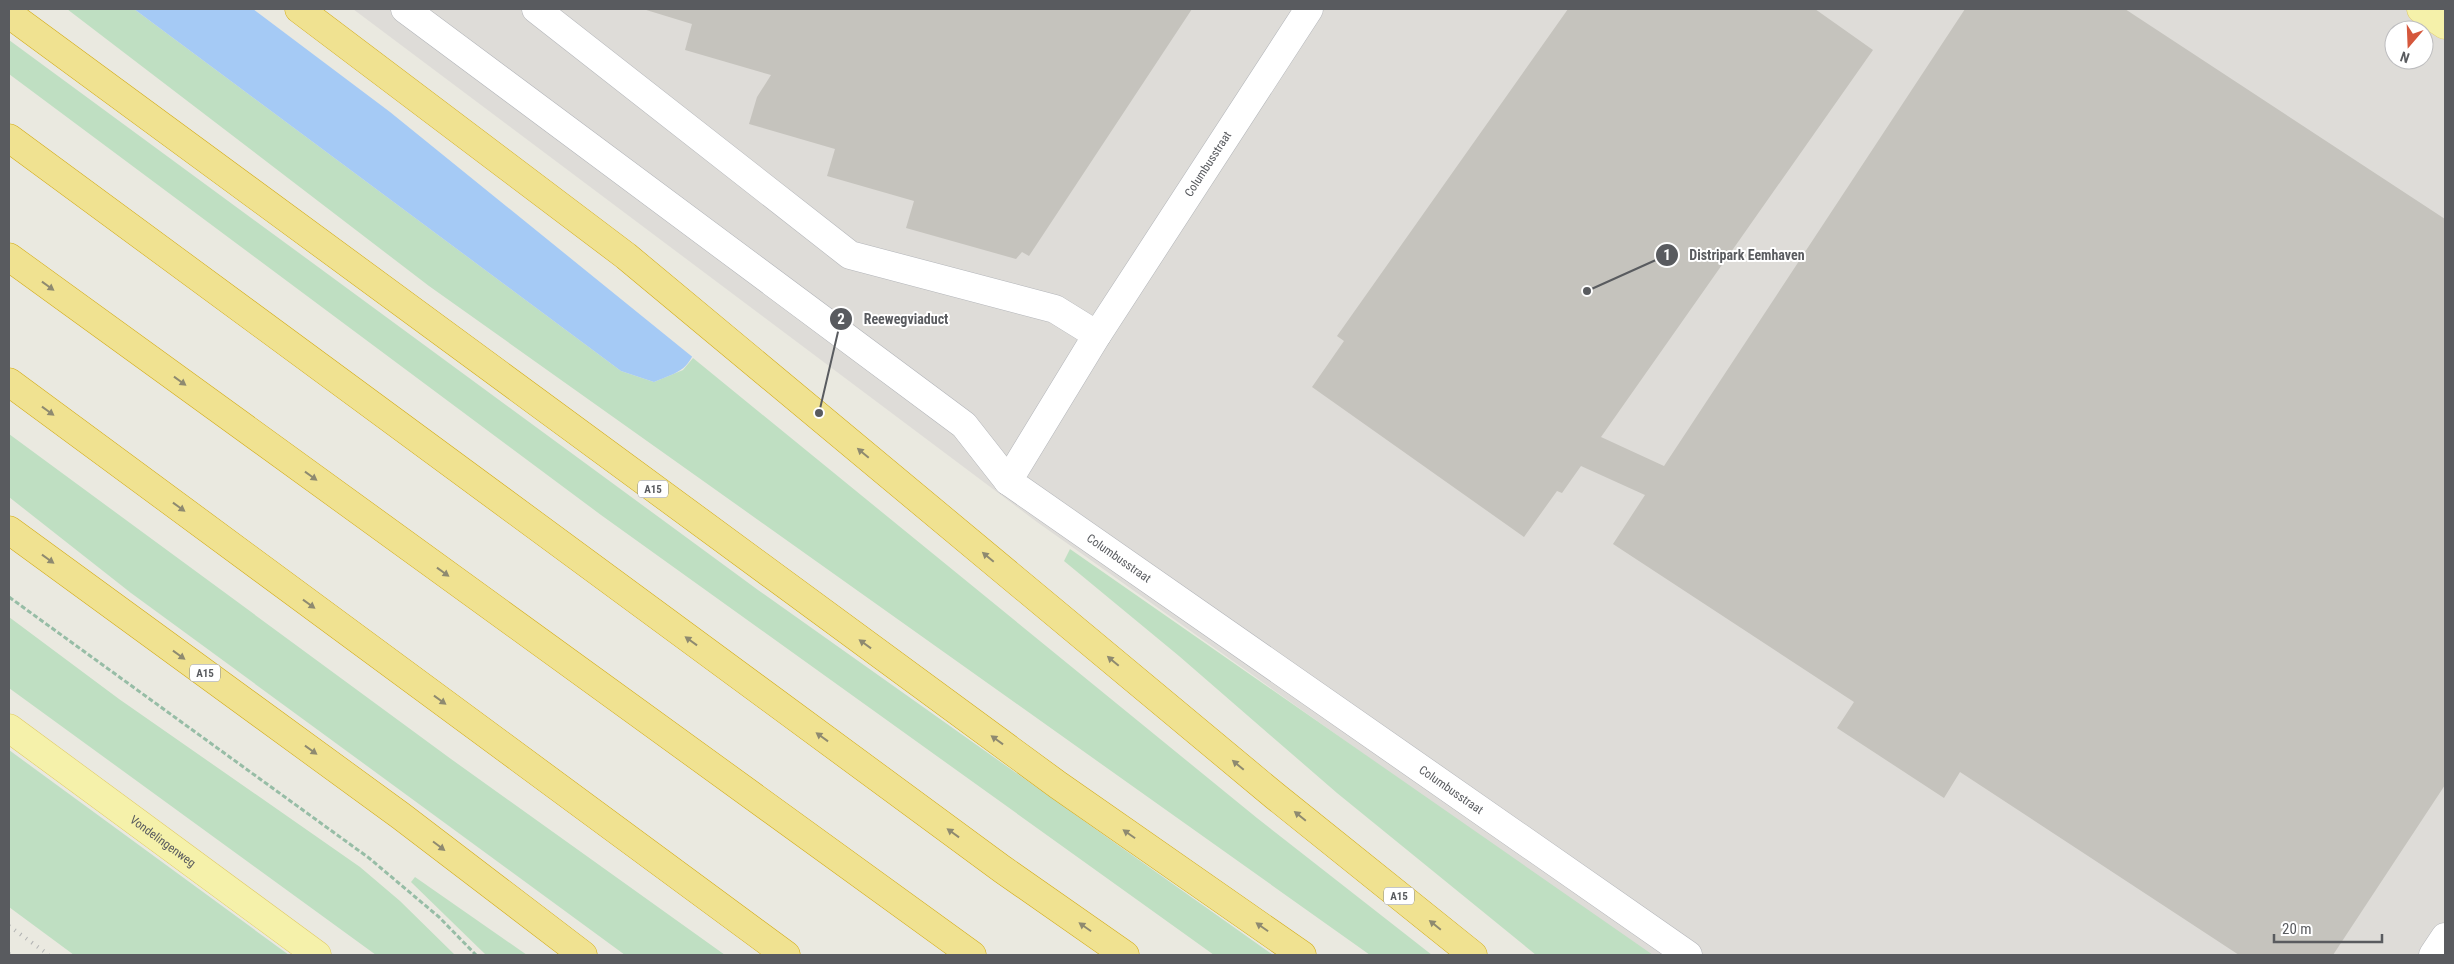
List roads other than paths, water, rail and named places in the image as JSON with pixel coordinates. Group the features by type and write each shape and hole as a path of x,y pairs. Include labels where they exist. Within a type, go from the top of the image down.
{"highway":[{"name":"A15","path":"299,9 626,256 1276,796 1473,955"},
{"name":"A15","path":"9,14 1058,785 1302,955"},
{"path":"9,138 1002,869 1126,955"},
{"path":"9,257 972,955"},
{"path":"9,382 786,955"},
{"name":"A15","path":"9,530 400,816 583,955"}],"main road":[{"path":"2420,9 2445,25"},
{"name":"Vondelingenweg","path":"9,728 317,955"}],"street":[{"path":"405,9 964,425 1008,480"},
{"path":"536,9 850,255 1055,309 1098,336"},
{"name":"Columbusstraat","path":"1308,9 1008,480 1688,955"},
{"path":"2434,955 2445,938"}],"water":[{"path":"134,9 263,9 698,340 692,358 678,372 654,382 621,371"}],"railway":[{"path":"9,926 49,955"}],"place":[{"name":"Distripark Eemhaven","path":"1587,291"},
{"name":"Reewegviaduct","path":"819,413"}]}
